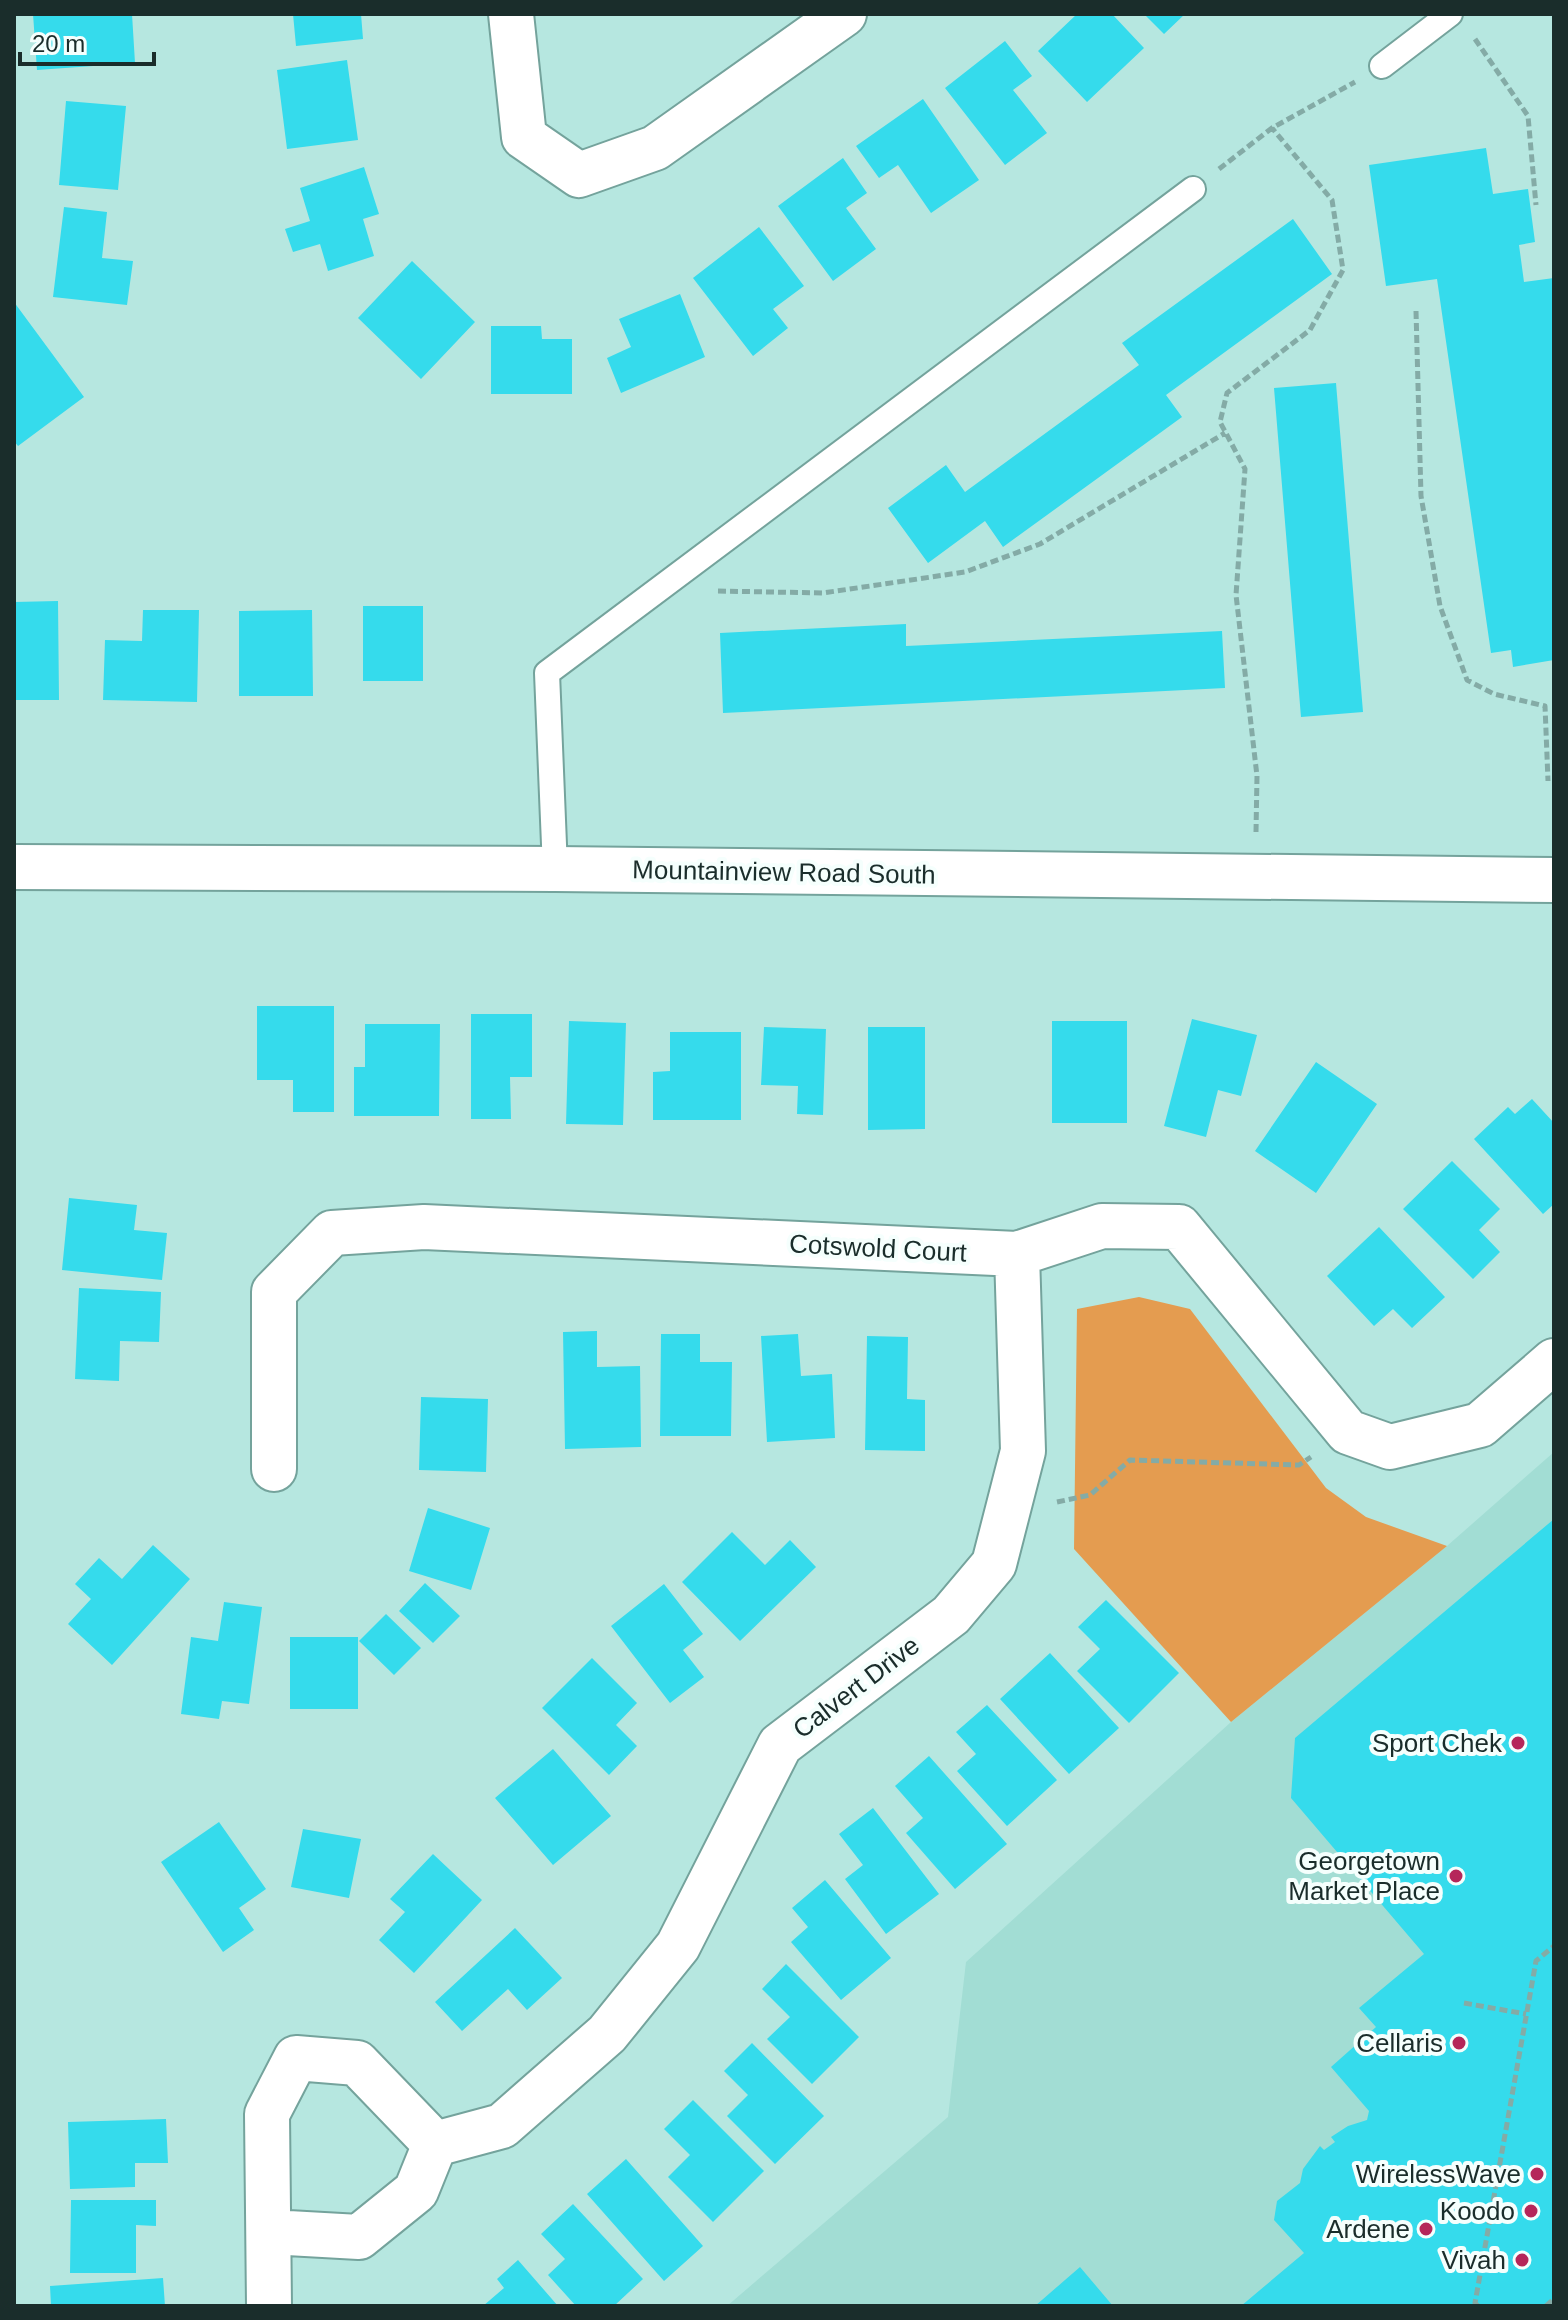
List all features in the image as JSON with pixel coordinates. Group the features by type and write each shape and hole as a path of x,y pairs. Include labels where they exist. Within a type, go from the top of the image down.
{"street":[{"path":"511,14 524,137 579,175 655,148 844,14"},
{"name":"Mountainview Road South","path":"14,867 555,869 1554,880"},
{"name":"Cotswold Court","path":"274,1469 274,1292 332,1233 424,1227 1017,1254 1102,1226 1179,1227 1348,1432"},
{"name":"Calvert Drive","path":"435,2144 502,2126 607,2034 678,1946 780,1745 951,1615 994,1564 1023,1451 1017,1254"},
{"path":"1348,1432 1390,1447 1480,1425 1554,1361"},
{"path":"269,2306 267,2114 296,2058 357,2063 435,2144 416,2191 359,2237 270,2232"}],"lane":[{"path":"1382,66 1458,20"},
{"path":"555,869 547,673 1193,189"}],"path":[{"path":"1458,20 1528,116 1536,205"},
{"path":"1193,189 1272,128 1382,66"},
{"path":"1256,877 1257,776 1236,595 1245,469 1220,422 1227,393 1310,330 1343,270 1332,200 1272,128"},
{"path":"1416,311 1421,496 1440,606 1467,680 1494,694 1545,706 1548,781"},
{"path":"657,590 823,593 965,572 1040,544 1225,433"},
{"path":"1008,1512 1090,1495 1130,1460 1299,1465 1348,1432"},
{"path":"1478,2306 1475,2303 1536,1961 1554,1946"},
{"path":"1464,2003 1526,2014"},
{"path":"1546,2306 1554,2299"}],"shaded area":[{"path":"1139,1297 1190,1309 1326,1488 1366,1517 1447,1546 1231,1722 1074,1549 1077,1309"},
{"path":"1554,1452 1554,2306 727,2306 948,2117 966,1962 1231,1722 1447,1546"}],"building":[{"path":"33,14 132,14 135,63 37,70"},
{"path":"293,14 361,14 363,39 296,46"},
{"path":"1077,14 1112,14 1144,48 1087,102 1038,51"},
{"path":"1144,14 1185,14 1164,34"},
{"path":"1005,41 1032,76 1013,90 1047,133 1005,165 945,88"},
{"path":"347,60 358,140 287,149 277,70"},
{"path":"923,99 979,180 931,213 898,165 879,178 856,146"},
{"path":"66,101 126,106 118,190 59,185"},
{"path":"1486,148 1493,194 1528,189 1535,242 1519,245 1524,282 1554,278 1554,660 1513,667 1511,650 1491,653 1437,279 1386,286 1369,165"},
{"path":"843,158 867,193 846,208 876,249 833,281 778,206"},
{"path":"364,167 379,214 363,219 374,256 328,271 320,244 293,252 285,229 310,221 300,188"},
{"path":"64,207 107,212 102,258 133,261 127,305 53,297"},
{"path":"1293,219 1332,274 1166,395 1182,417 1003,547 985,521 928,563 888,508 946,465 965,492 1139,365 1122,343"},
{"path":"759,227 804,286 773,309 788,328 753,356 693,278"},
{"path":"412,261 475,322 421,379 358,318"},
{"path":"680,294 705,357 621,393 607,358 631,347 619,319"},
{"path":"14,302 84,397 18,446 14,441"},
{"path":"491,326 541,326 542,339 572,339 572,394 491,394"},
{"path":"1336,383 1363,712 1301,717 1274,388"},
{"path":"58,601 59,700 14,700 14,602"},
{"path":"363,606 423,606 423,681 363,681"},
{"path":"143,610 199,610 197,702 103,700 105,640 142,641"},
{"path":"312,610 313,696 239,696 239,611"},
{"path":"906,624 906,646 1222,631 1225,688 723,713 720,633"},
{"path":"257,1006 334,1006 334,1112 293,1112 293,1080 257,1080"},
{"path":"471,1014 532,1014 532,1077 510,1077 511,1119 471,1119"},
{"path":"1192,1019 1257,1035 1241,1096 1218,1090 1206,1137 1164,1126"},
{"path":"569,1021 626,1023 623,1125 566,1124"},
{"path":"1052,1021 1127,1021 1127,1123 1052,1123"},
{"path":"365,1024 440,1024 439,1116 354,1116 354,1067 365,1067"},
{"path":"764,1027 826,1029 823,1115 797,1114 798,1086 761,1085"},
{"path":"868,1027 925,1027 925,1129 868,1130"},
{"path":"670,1032 741,1032 741,1120 653,1120 653,1072 670,1071"},
{"path":"1316,1062 1377,1104 1316,1193 1255,1151"},
{"path":"1532,1099 1554,1123 1554,1204 1543,1214 1474,1139 1508,1107 1515,1114"},
{"path":"1452,1161 1500,1209 1479,1230 1500,1252 1473,1279 1403,1209"},
{"path":"69,1198 137,1205 134,1230 167,1233 162,1280 62,1270"},
{"path":"1379,1227 1445,1297 1412,1328 1393,1309 1374,1326 1327,1276"},
{"path":"79,1288 161,1292 159,1342 120,1341 119,1381 75,1379"},
{"path":"597,1331 597,1367 640,1366 641,1447 565,1449 563,1332"},
{"path":"661,1334 700,1334 700,1362 732,1362 731,1436 660,1436"},
{"path":"798,1334 801,1376 832,1374 835,1438 767,1442 761,1336"},
{"path":"867,1336 908,1337 907,1399 925,1400 925,1451 865,1450"},
{"path":"421,1397 488,1399 486,1472 419,1470"},
{"path":"428,1508 490,1528 471,1590 409,1571"},
{"name":"Georgetown Market Place","path":"1554,1519 1554,2306 1241,2306 1304,2253 1274,2220 1277,2201 1300,2183 1303,2169 1320,2146 1324,2150 1335,2142 1331,2137 1348,2126 1367,2120 1369,2111 1331,2067 1376,2027 1359,2008 1424,1954 1291,1798 1295,1738"},
{"path":"732,1532 765,1565 790,1540 816,1567 740,1641 682,1582"},
{"path":"153,1545 190,1579 112,1665 68,1624 91,1599 75,1584 99,1558 122,1579"},
{"path":"425,1583 460,1616 433,1643 399,1611"},
{"path":"664,1584 703,1634 683,1650 704,1677 670,1703 611,1626"},
{"path":"1106,1600 1179,1673 1129,1723 1077,1671 1100,1649 1078,1627"},
{"path":"224,1602 262,1607 249,1704 222,1701 219,1719 181,1714 191,1637 218,1641"},
{"path":"386,1614 421,1648 394,1675 359,1641"},
{"path":"290,1637 358,1637 358,1709 290,1709"},
{"path":"1050,1653 1119,1728 1069,1774 1000,1699"},
{"path":"592,1658 637,1703 616,1725 637,1746 609,1775 542,1708"},
{"path":"987,1705 1057,1780 1007,1826 957,1771 976,1754 956,1732"},
{"path":"553,1749 611,1816 553,1865 495,1798"},
{"path":"929,1756 1007,1844 955,1889 906,1833 923,1818 895,1786"},
{"path":"873,1808 939,1894 886,1934 845,1879 863,1865 839,1834"},
{"path":"219,1822 266,1889 239,1908 254,1930 223,1952 161,1862"},
{"path":"303,1829 361,1839 349,1898 291,1887"},
{"path":"433,1854 482,1900 414,1973 379,1940 405,1912 390,1899"},
{"path":"825,1880 891,1958 841,2000 791,1942 808,1927 792,1908"},
{"path":"515,1928 562,1978 527,2010 508,1989 462,2031 435,2002"},
{"path":"786,1964 859,2037 812,2084 767,2039 790,2017 762,1989"},
{"path":"752,2043 824,2116 775,2164 727,2116 748,2095 724,2071"},
{"path":"693,2100 764,2171 713,2222 668,2177 690,2155 664,2129"},
{"path":"166,2119 168,2163 135,2163 135,2187 70,2189 68,2122"},
{"path":"626,2159 703,2246 664,2281 587,2194"},
{"path":"71,2200 156,2200 156,2226 136,2225 136,2273 70,2273"},
{"path":"573,2204 643,2279 614,2306 576,2306 548,2275 565,2259 541,2234"},
{"path":"518,2260 558,2306 483,2306 504,2288 497,2279"},
{"path":"1080,2267 1113,2306 1035,2306"},
{"path":"163,2278 165,2306 51,2306 50,2286"}],"place":[{"name":"Sport Chek","path":"1518,1743"},
{"name":"Georgetown Market Place","path":"1456,1876"},
{"name":"Cellaris","path":"1459,2043"},
{"name":"WirelessWave","path":"1537,2174"},
{"name":"Koodo","path":"1531,2211"},
{"name":"Ardene","path":"1426,2229"},
{"name":"Vivah","path":"1522,2260"}]}
